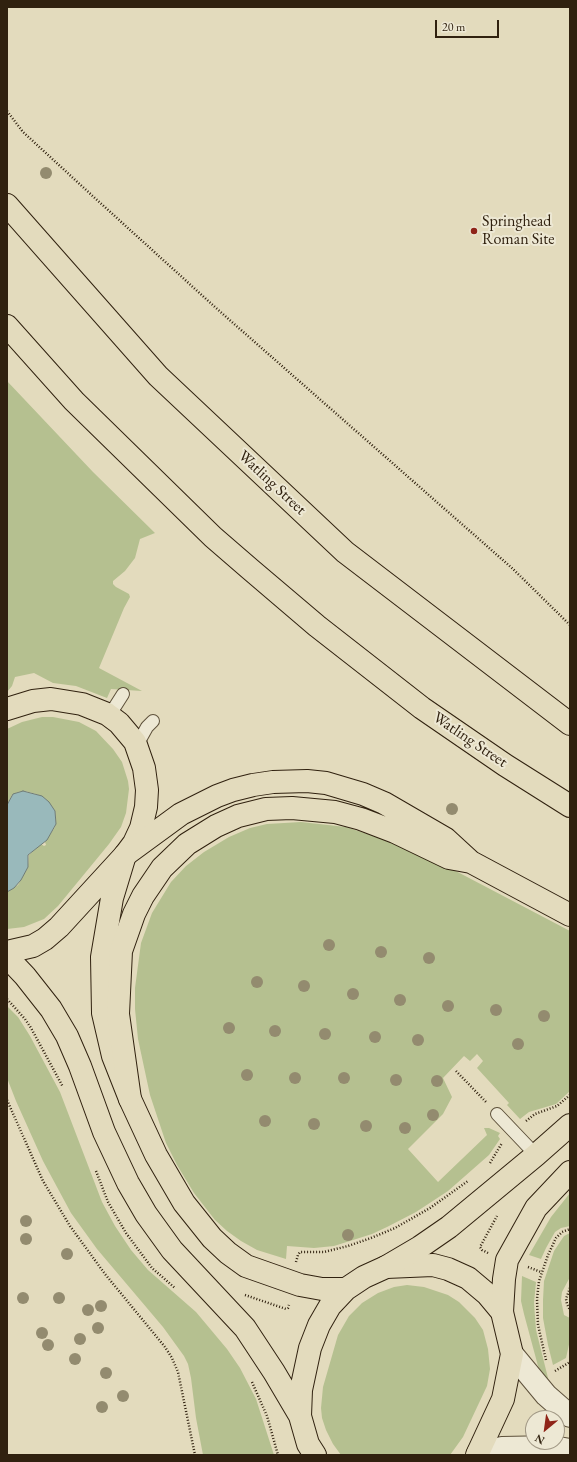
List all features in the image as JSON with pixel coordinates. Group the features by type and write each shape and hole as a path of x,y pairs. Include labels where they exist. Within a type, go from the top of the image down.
{"main road":[{"name":"Watling Street","path":"7,205 158,376 345,552 570,724"},
{"name":"Watling Street","path":"7,326 74,401 213,537 250,569 317,626 422,708 570,806"},
{"path":"7,709 32,701 51,699 82,704 101,711 126,730 137,745 146,778 146,801 139,832 134,843 125,855 45,939 32,946 7,952"},
{"path":"346,1289 322,1289 293,1283 246,1266 228,1253 212,1238 184,1203 156,1155 130,1099 113,1056 103,1013 102,957 112,898 125,855 181,814 217,796 252,785 273,782 307,781 326,783 344,787 384,803 446,840 471,862 570,915"},
{"path":"130,1099 118,1014 121,952 134,914 143,896 162,868 187,844 216,826 238,816 266,809 292,808 335,812 361,819 395,832 449,858 471,862"},
{"path":"7,957 25,976 51,1009 67,1036 80,1066 104,1132 128,1183 146,1214 172,1250 245,1328 274,1372 300,1416 308,1444 315,1455"},
{"path":"300,1416 301,1390 310,1348 319,1325 330,1306 346,1289 364,1277 420,1247 449,1227 536,1156 570,1124"},
{"path":"477,1454 503,1399 512,1354 502,1312 507,1260 536,1208 570,1172"},
{"path":"386,1266 433,1265 448,1269 468,1278 486,1294 502,1312"}],"street":[{"path":"512,1354 546,1395 570,1416"},
{"path":"477,1454 502,1448 553,1447 570,1450"}],"lane":[{"path":"109,716 123,694"},
{"path":"137,745 147,727 153,721"},
{"path":"497,1114 536,1156"}],"path":[{"path":"7,111 23,132 222,313 513,569 570,625"},
{"path":"456,1071 497,1114"},
{"path":"7,1100 43,1181 70,1226 105,1274 165,1347 172,1358 178,1372 195,1455"},
{"path":"547,1362 538,1325 537,1299 539,1281 556,1238 562,1232 570,1230"},
{"path":"570,1288 566,1299 570,1310"},
{"path":"556,1371 570,1362"},
{"path":"251,1380 267,1416 278,1455"}],"green space":[{"path":"7,381 93,472 155,533 140,539 135,558 125,571 113,581 113,584 116,587 129,594 130,597 99,668 142,691 111,689 107,698 76,686 53,683 34,673 15,677 12,686 7,692"},
{"path":"42,717 53,717 79,722 96,731 113,749 122,762 128,781 129,789 126,813 121,827 109,844 58,906 44,919 24,927 7,929 7,892 18,885 21,880 28,867 29,855 41,844 44,846 46,845 45,842 55,827 56,821 55,811 51,805 44,798 36,794 25,791 18,792 12,795 7,805 7,729 22,722"},
{"path":"301,822 346,827 392,842 450,868 570,931 570,1091 556,1104 529,1112 520,1119 507,1105 509,1103 477,1068 483,1061 477,1054 470,1061 464,1056 443,1078 452,1097 443,1114 408,1149 438,1182 487,1135 484,1128 489,1128 500,1133 498,1136 500,1139 489,1155 448,1191 416,1212 387,1227 372,1234 334,1246 314,1248 287,1246 286,1259 257,1250 227,1231 215,1220 194,1193 177,1165 166,1143 150,1095 138,1039 135,1009 135,988 141,943 152,913 171,882 186,866 204,852 229,837 250,828 267,824"},
{"path":"7,1006 18,1017 30,1036 60,1092 102,1202 115,1226 131,1250 148,1270 196,1312 227,1349 240,1368 256,1399 274,1455 203,1455 196,1418 191,1378 188,1364 184,1356 163,1327 97,1249 71,1213 43,1161 16,1101 7,1078"},
{"path":"570,1193 570,1226 561,1228 555,1232 541,1259 529,1255 551,1217"},
{"path":"570,1233 570,1277 562,1292 561,1300 564,1315 570,1318 570,1340 566,1358 553,1365 543,1318 544,1281 554,1251 564,1236"},
{"path":"522,1276 536,1282 534,1303 536,1330 550,1386 538,1366 524,1314 521,1301"},
{"path":"407,1285 424,1287 448,1295 459,1302 475,1318 483,1330 488,1349 490,1369 487,1386 463,1437 450,1455 341,1455 333,1444 326,1430 322,1418 321,1408 323,1387 338,1335 349,1316 362,1303 378,1293 394,1287"}],"water":[{"path":"23,791 42,796 49,802 55,811 56,824 47,840 28,855 28,867 21,880 14,888 7,892 7,805 13,794"}],"place":[{"name":"Springhead Roman Site","path":"474,231"}]}
